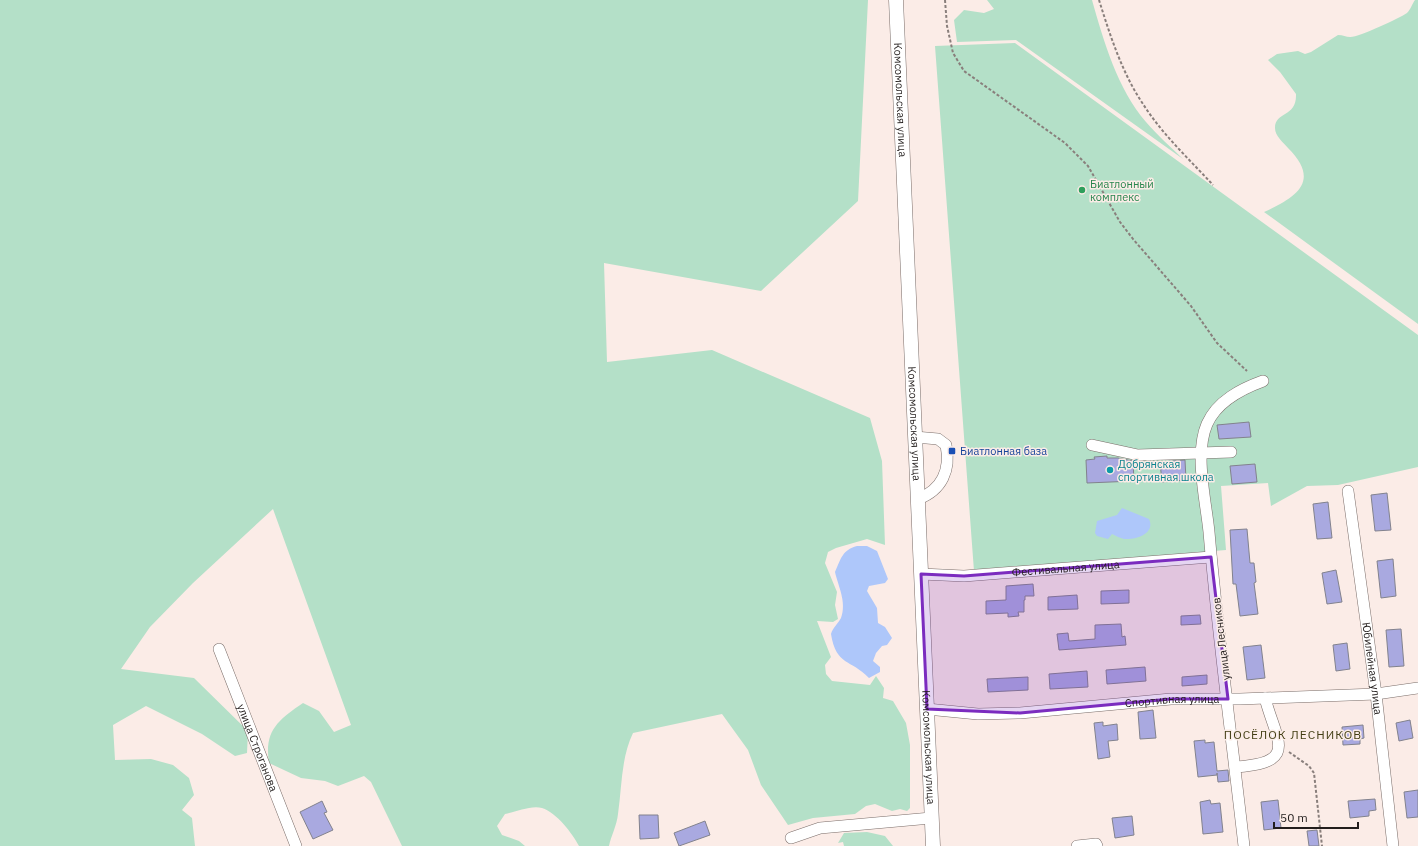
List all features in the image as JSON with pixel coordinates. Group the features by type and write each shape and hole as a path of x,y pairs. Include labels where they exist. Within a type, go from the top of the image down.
{"main road":[{"name":"Комсомольская улица","path":"896,1 933,846"}],"street":[{"name":"улица Лесников","path":"1244,846 1211,557 1201,452 1207,424 1214,412 1234,394 1263,381"},
{"path":"915,437 938,439 946,445 948,452 948,467 941,484 930,493 918,499"},
{"path":"1092,445 1138,455 1231,452"},
{"name":"Юбилейная улица","path":"1348,491 1376,694 1393,846"},
{"name":"Фестивальная улица","path":"921,574 964,576 1211,557"},
{"name":"улица Строганова","path":"219,650 296,846"},
{"name":"Спортивная улица","path":"927,709 978,714 1020,713 1170,699 1228,699 1376,694 1418,688"},
{"path":"1235,768 1264,764 1273,758 1279,746 1277,732 1265,698"},
{"path":"791,838 820,828 932,818"},
{"path":"1077,846 1096,845"}],"path":[{"path":"945,0 947,26 953,53 964,71 1065,143 1079,156 1088,166 1120,222 1191,306 1217,343 1248,371"},
{"path":"1099,0 1123,66 1143,104 1171,140 1212,185"},
{"path":"1279,746 1309,766 1314,773 1322,846"}],"highlighted area":[{"path":"1211,557 1228,699 1171,699 1020,713 927,709 921,574 964,576"}],"green space":[{"path":"0,0 868,0 858,201 761,291 604,263 607,362 712,350 870,418 882,461 885,545 867,539 836,548 828,552 825,563 837,592 835,605 838,619 833,622 817,621 831,657 825,665 826,674 832,681 870,685 876,676 884,688 883,698 893,701 906,723 910,745 910,808 907,811 900,809 892,811 875,804 866,806 855,814 813,818 788,825 761,785 748,750 722,714 633,733 626,752 622,772 617,818 609,846 579,846 568,830 553,814 538,807 505,814 497,826 502,835 519,841 525,846 402,846 371,782 364,776 338,786 325,781 301,778 269,763 268,752 271,734 286,715 303,703 319,711 334,732 351,725 273,509 193,583 150,627 121,669 194,678 248,731 247,753 235,756 202,734 146,706 113,725 115,760 151,759 173,765 189,778 194,795 182,810 192,818 195,846 0,846"},
{"path":"987,0 1092,0 1101,32 1119,80 1127,94 1146,122 1183,159 1016,40 957,42 954,20 964,10 984,13 994,9"},
{"path":"1415,0 1418,0 1418,324 1264,212 1295,194 1301,187 1304,179 1303,170 1298,160 1275,131 1278,119 1290,111 1293,107 1296,94 1280,72 1268,60 1277,54 1298,51 1305,54 1311,52 1338,35 1350,37 1369,31 1407,13"},
{"name":"Биатлонный комплекс","path":"1015,43 1418,335 1418,467 1338,485 1307,486 1271,506 1268,483 1221,486 1226,550 974,571 935,46"},
{"path":"867,832 885,836 893,846 844,846 843,842 838,843 844,833"}],"water":[{"path":"1122,508 1149,519 1150,529 1139,537 1129,539 1122,539 1112,534 1108,539 1097,536 1095,533 1097,521 1117,515"},
{"path":"857,546 867,546 877,551 888,579 885,583 869,586 867,591 877,608 878,623 885,627 892,638 887,645 882,646 876,653 873,661 880,667 880,672 869,678 840,657 833,644 831,634 843,612 843,600 835,572 845,553"}],"building":[{"path":"1249,422 1251,437 1219,439 1217,425"},
{"name":"Добрянская спортивная школа","path":"1107,456 1107,458 1118,458 1133,461 1134,481 1087,483 1086,460 1095,459 1094,457"},
{"path":"1185,460 1186,480 1162,482 1160,462"},
{"path":"1255,464 1257,482 1232,484 1230,466"},
{"path":"1387,493 1391,530 1375,531 1371,495"},
{"path":"1328,502 1332,538 1317,539 1313,504"},
{"path":"1247,529 1250,563 1254,563 1256,582 1254,583 1258,614 1240,616 1236,584 1233,584 1230,530"},
{"path":"1393,559 1396,596 1381,598 1377,561"},
{"path":"1336,570 1342,602 1327,604 1322,573"},
{"path":"1033,584 1034,596 1025,596 1024,612 1018,612 1019,616 1008,617 1008,613 986,614 986,601 1006,600 1006,586"},
{"path":"1129,590 1129,603 1101,604 1101,591"},
{"path":"1077,595 1078,609 1048,610 1048,597"},
{"path":"1200,615 1201,624 1181,625 1181,616"},
{"path":"1121,624 1122,637 1125,636 1126,645 1059,650 1057,634 1068,633 1069,641 1095,639 1095,625"},
{"path":"1401,629 1404,666 1389,667 1386,630"},
{"path":"1347,643 1350,669 1336,671 1333,645"},
{"path":"1261,645 1265,678 1247,680 1243,647"},
{"path":"1145,667 1146,681 1107,684 1106,670"},
{"path":"1087,671 1088,687 1050,689 1049,674"},
{"path":"1207,675 1207,684 1182,686 1182,677"},
{"path":"1028,677 1028,690 988,692 987,679"},
{"path":"1153,710 1156,738 1140,739 1138,712"},
{"path":"1410,720 1413,738 1399,741 1396,723"},
{"path":"1103,722 1103,726 1117,724 1118,740 1108,741 1110,757 1098,759 1094,723"},
{"path":"1363,725 1364,738 1360,739 1360,744 1343,745 1342,727"},
{"path":"1205,740 1205,743 1214,742 1217,771 1228,770 1229,781 1218,782 1217,773 1217,775 1198,777 1194,741"},
{"path":"1418,790 1418,817 1407,818 1404,792"},
{"path":"1375,799 1376,810 1369,811 1369,816 1350,818 1348,801"},
{"path":"1210,800 1211,804 1220,803 1223,832 1203,834 1200,802"},
{"path":"1278,800 1281,828 1264,830 1261,802"},
{"path":"322,801 327,812 324,813 333,830 313,839 300,812"},
{"path":"639,815 658,815 659,838 640,839"},
{"path":"1132,816 1134,835 1115,838 1112,818"},
{"path":"705,821 710,835 679,846 674,833"},
{"path":"1317,830 1319,846 1309,846 1307,831"}],"place":[{"name":"Биатлонный комплекс","path":"1082,190"},
{"name":"Биатлонная база","path":"952,451"},
{"name":"Добрянская спортивная школа","path":"1110,470"}],"district":[{"name":"ПОСЁЛОК ЛЕСНИКОВ","path":"1293,735"}]}
